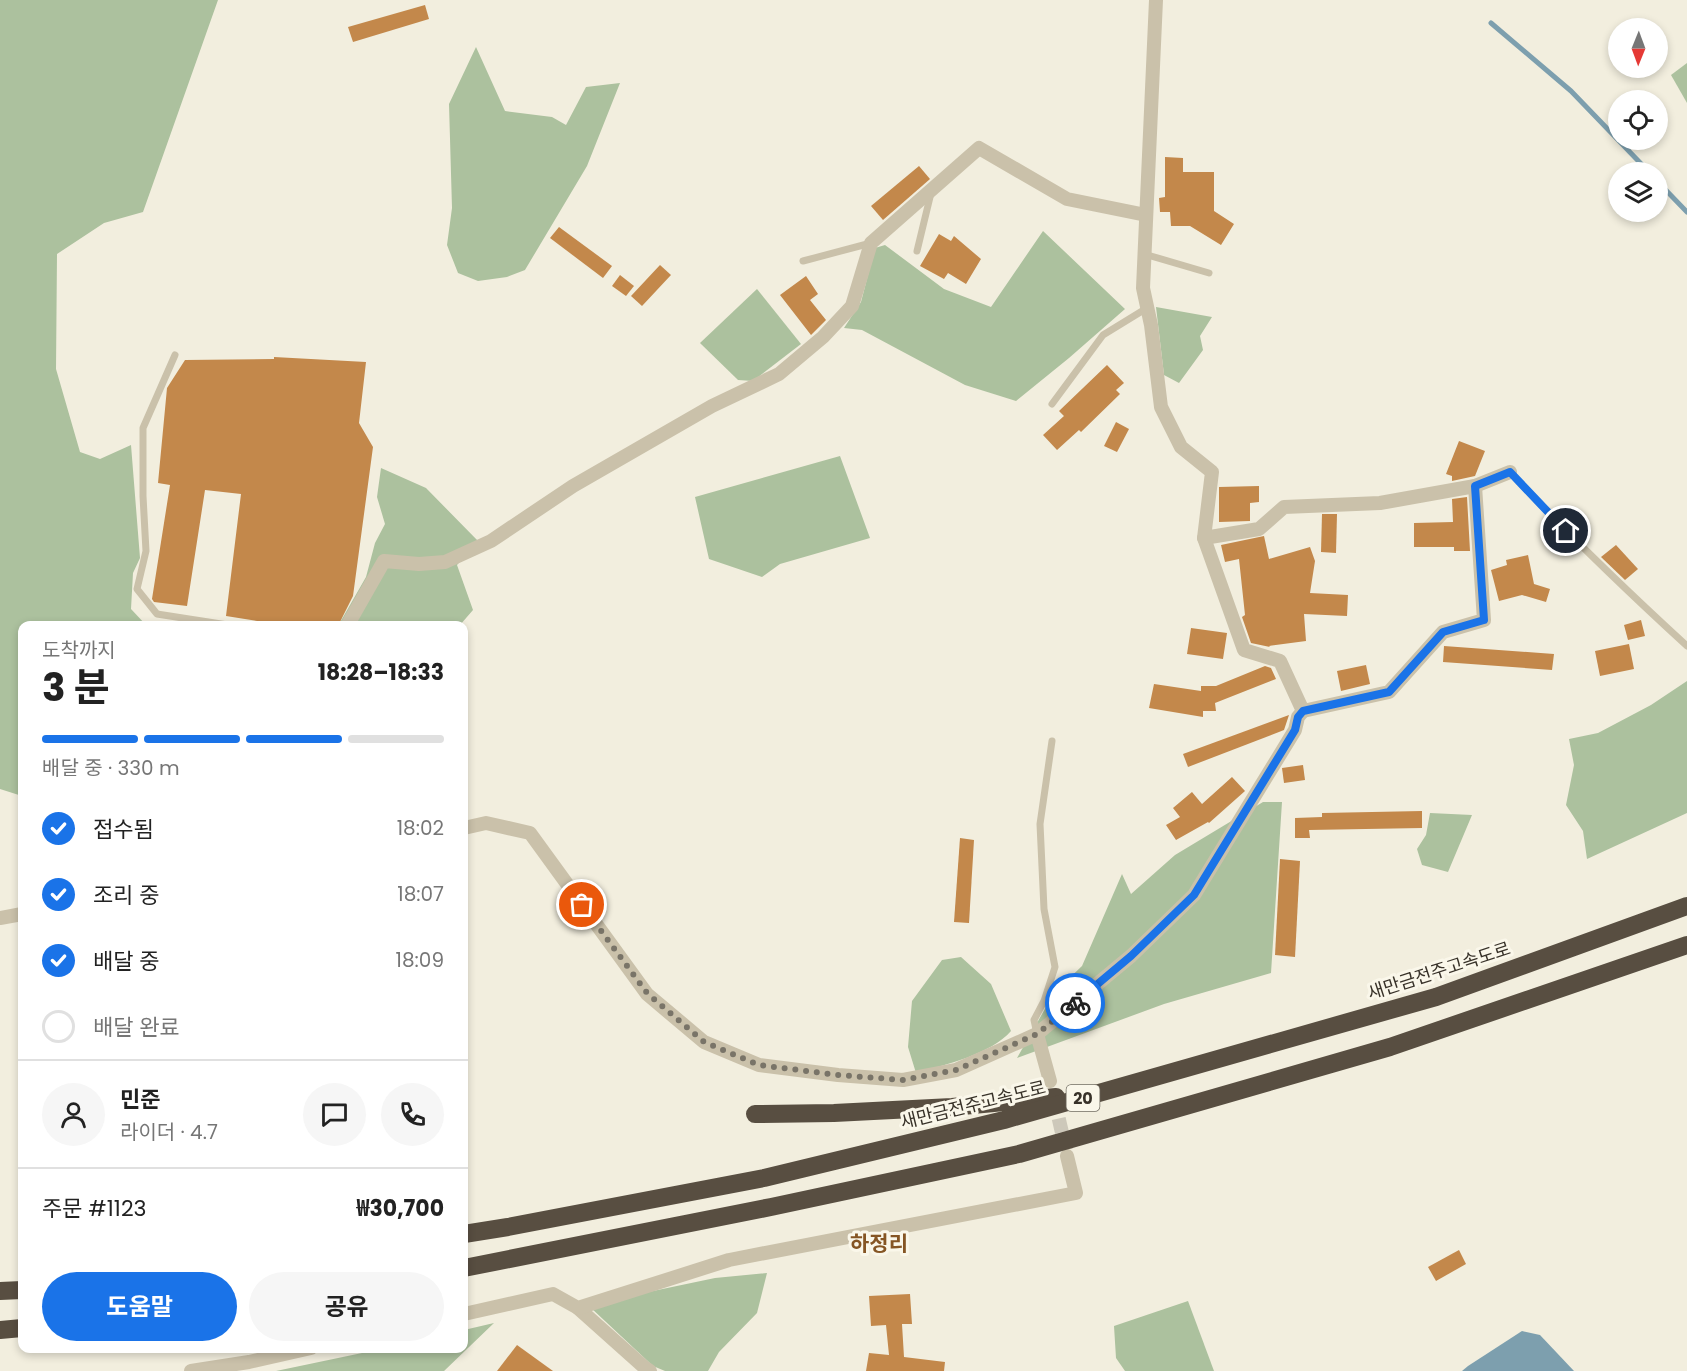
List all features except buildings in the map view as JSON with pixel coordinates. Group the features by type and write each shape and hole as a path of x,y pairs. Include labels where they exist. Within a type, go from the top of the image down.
{"highway":[{"name":"새만금전주고속도로","path":"468,1233 764,1178 1004,1120 1436,997 1687,906"},
{"name":"20","path":"468,1267 771,1207 1018,1154 1390,1047 1687,945"},
{"path":"755,1114 834,1113 952,1107 1102,1092"},
{"path":"0,1291 18,1290"},
{"path":"0,1330 18,1328"}],"street":[{"path":"1156,0 1143,288 1151,325 1161,407 1181,447 1212,472 1204,538 1244,650 1280,661 1303,711"},
{"path":"350,621 384,561 419,564 445,562 491,541 573,486 712,406 778,374 823,337 852,306 870,243 979,148 1067,200 1146,215"},
{"path":"1204,538 1259,529 1284,507 1380,503 1475,486 1510,472"},
{"path":"468,827 486,823 530,834 647,993 704,1042 759,1065 838,1075 903,1080 956,1070 1037,1034 1131,956 1194,895 1295,730 1298,717 1303,711 1389,692 1443,632 1484,620 1475,486"},
{"path":"0,918 18,915"},
{"path":"1037,1034 1050,1082"},
{"path":"578,1308 729,1260 1076,1193 1067,1156"},
{"path":"468,1313 553,1294 578,1308 650,1371"},
{"path":"191,1371 289,1353"}],"lane":[{"path":"917,251 932,191"},
{"path":"803,261 870,243"},
{"path":"1144,254 1209,273"},
{"path":"1052,404 1103,334 1148,308"},
{"path":"175,355 142,428 142,496 146,551 137,589 157,614 202,621"},
{"path":"1510,472 1553,518 1687,646"},
{"path":"1037,1034 1034,1020 1044,1001 1055,967 1044,909 1040,824 1052,741"}],"green space":[{"path":"0,0 218,0 143,212 104,223 57,254 56,369 80,452 100,459 131,445 140,558 133,573 131,609 142,621 18,621 18,795 0,789"},
{"path":"476,47 505,111 552,117 566,125 586,87 620,83 587,166 525,270 507,277 478,281 458,273 447,245 452,208 449,104"},
{"path":"1687,63 1687,103 1671,75"},
{"path":"1043,231 1125,309 1016,401 965,385 862,330 844,328 861,302 875,248 885,245 944,289 991,307"},
{"path":"757,289 801,344 753,381 738,380 700,343"},
{"path":"1156,307 1212,317 1200,336 1203,350 1179,383 1164,375"},
{"path":"840,456 870,538 780,564 762,577 709,559 695,497"},
{"path":"381,468 426,488 478,541 457,565 473,610 463,621 341,621 366,577 375,543 385,524 377,497"},
{"path":"1687,681 1687,813 1587,859 1583,831 1566,805 1574,765 1569,739 1598,733 1651,705"},
{"path":"1263,802 1282,802 1271,973 1164,1004 1017,1058 1054,993 1082,966 1122,874 1131,894 1175,855"},
{"path":"1430,813 1472,815 1448,872 1422,865 1417,849 1426,835"},
{"path":"961,957 991,984 1011,1031 980,1052 916,1073 908,1047 912,1001 942,960"},
{"path":"767,1273 757,1313 719,1352 708,1371 665,1371 653,1366 590,1307 610,1300 715,1278"},
{"path":"1188,1301 1214,1371 1125,1371 1116,1358 1114,1326"},
{"path":"494,1323 468,1348 468,1329"},
{"path":"362,1353 463,1353 444,1371 276,1371"}],"water":[{"path":"1522,1331 1540,1335 1574,1371 1462,1371 1468,1366"}],"waterway":[{"path":"1491,23 1571,91 1639,162"},
{"path":"1668,192 1687,212"}],"tunnel":[{"path":"1054,1098 1066,1150"}],"way so far":[{"path":"582,905 647,993 704,1042 759,1065 903,1080 956,1070 1037,1034 1075,1003"}],"district":[{"name":"하정리","path":"879,1244"}],"route":[{"path":"1075,1003 1131,956 1194,895 1295,730 1298,717 1303,711 1389,692 1443,632 1484,620 1475,486 1510,472 1566,531"}]}
